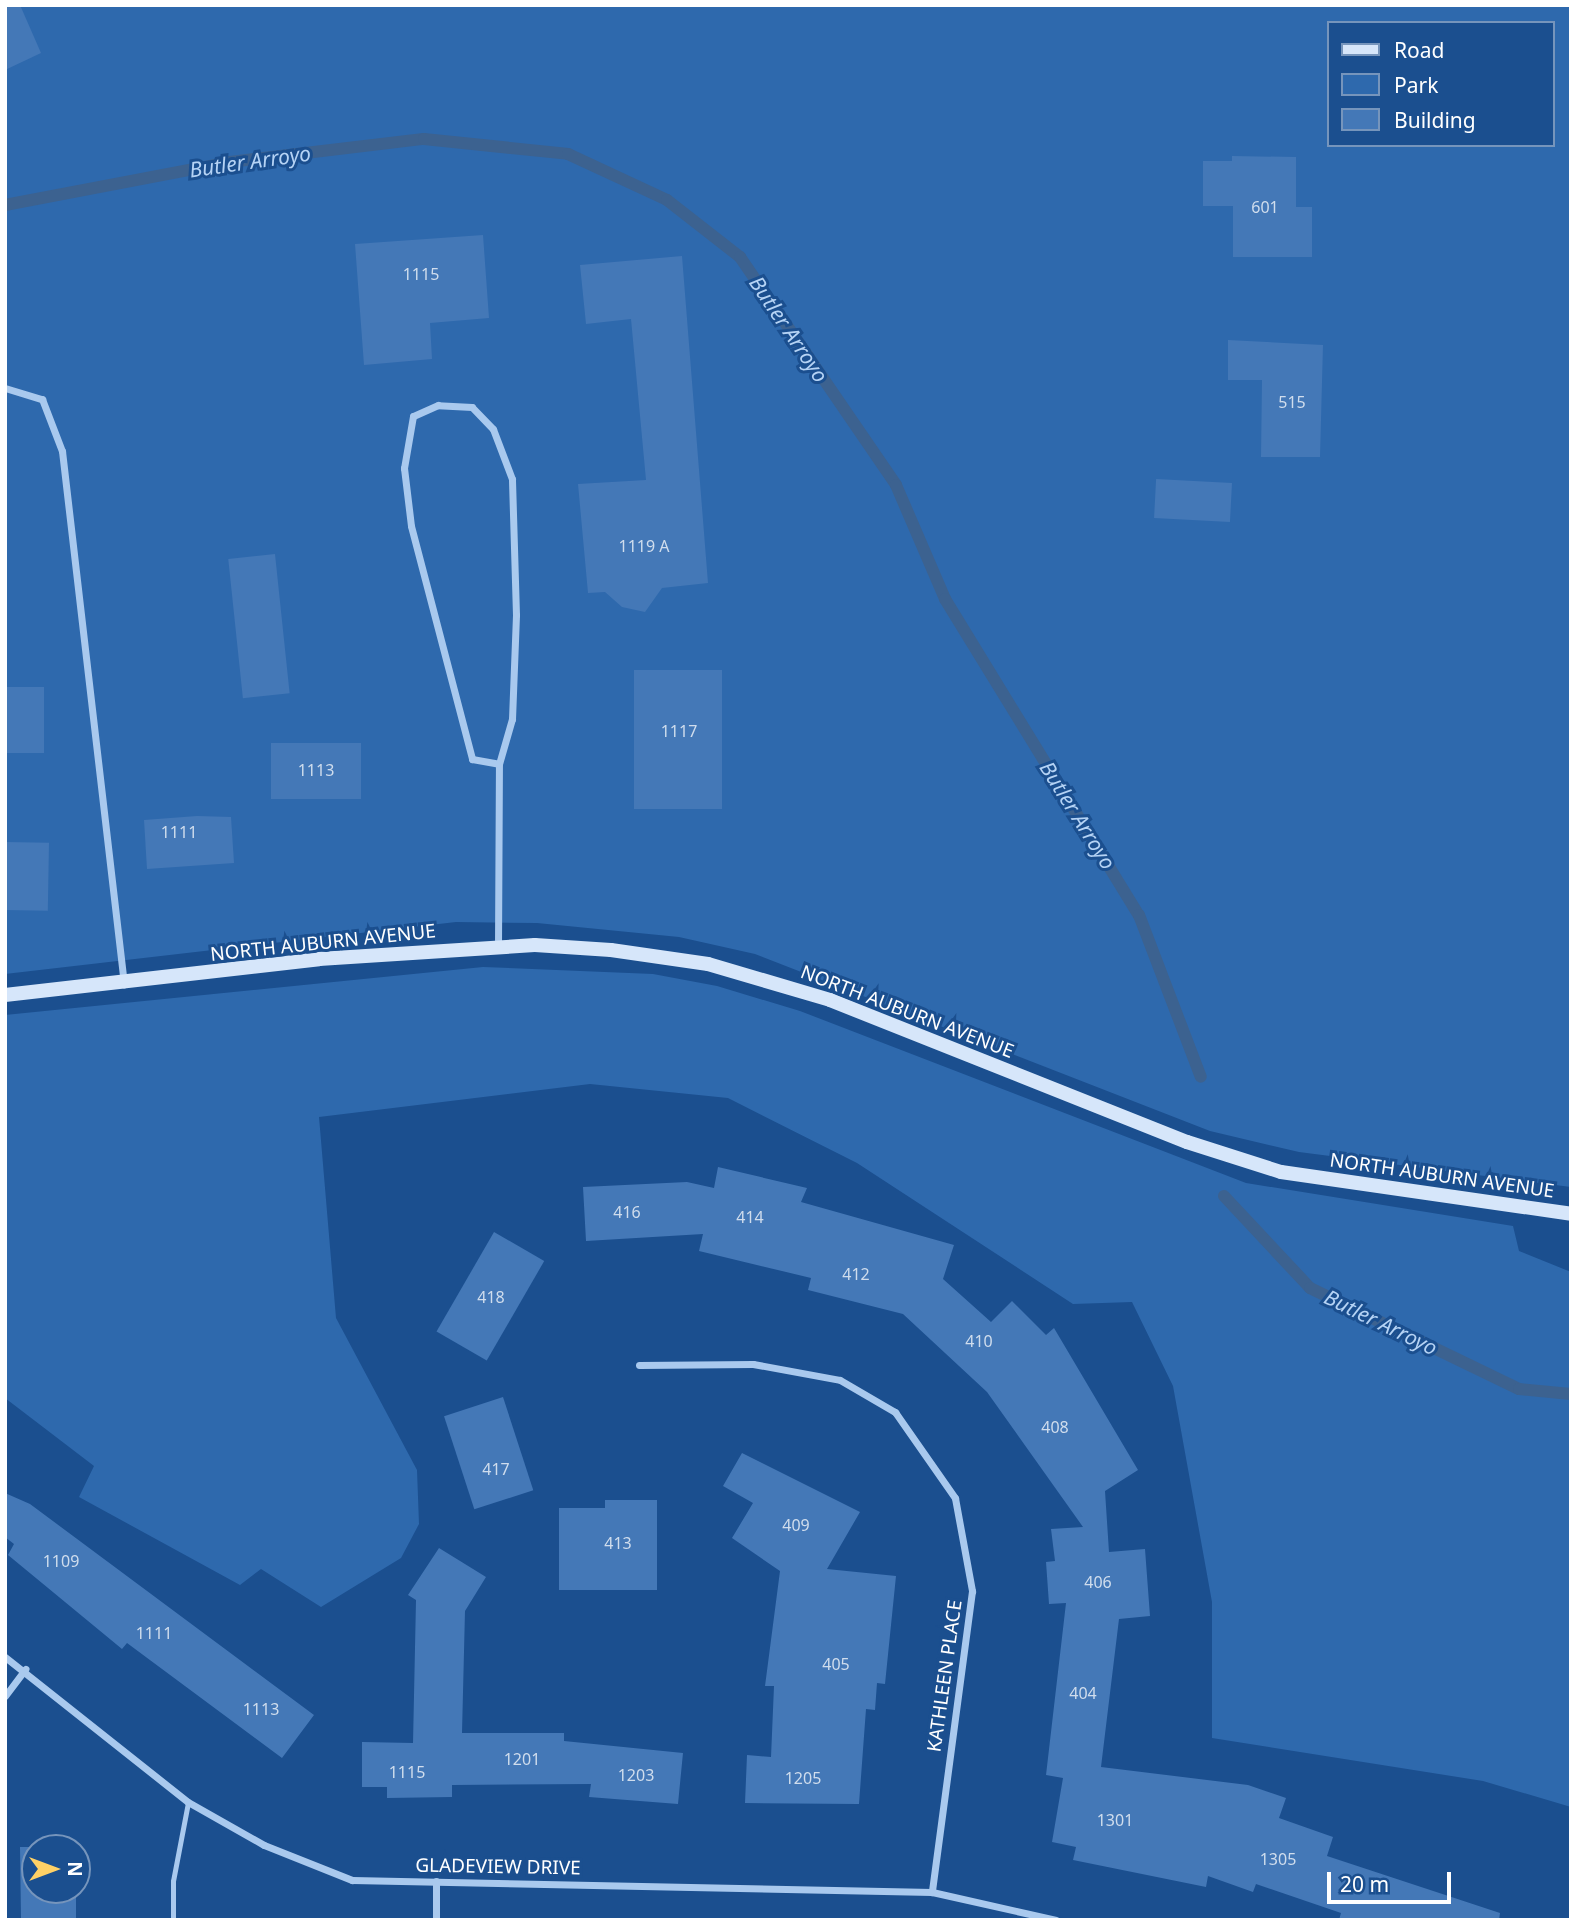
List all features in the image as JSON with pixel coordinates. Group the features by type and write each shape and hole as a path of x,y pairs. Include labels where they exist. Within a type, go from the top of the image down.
{"main road":[{"name":"NORTH AUBURN AVENUE","path":"5,995 125,984 319,959 498,947 611,950 708,964 830,1000 1187,1142 1281,1172 1571,1214"}],"street":[{"path":"5,388 42,399 62,451 125,984"},
{"path":"498,947 499,764 512,719 512,479 493,429 471,407 438,405 413,416 404,468 411,526 472,759 499,764"},
{"name":"KATHLEEN PLACE","path":"639,1365 753,1364 840,1380 895,1412 955,1498 972,1591 932,1892"},
{"name":"GLADEVIEW DRIVE","path":"5,1657 25,1669 188,1802 264,1845 352,1880 932,1892 1056,1920"},
{"path":"5,1696 25,1669"},
{"path":"436,1881 436,1920"}],"lane":[{"path":"173,1920 173,1881 188,1802"}],"green space":[{"path":"5,5 1571,5 1571,1187 1299,1152 1210,1131 755,954 679,937 537,923 456,922 5,974"},
{"path":"483,967 653,974 717,986 800,1011 1246,1183 1513,1226 1519,1251 1571,1272 1571,1807 1483,1781 1212,1738 1212,1602 1173,1386 1132,1302 1073,1304 857,1163 728,1098 590,1084 319,1117 336,1318 417,1470 419,1524 401,1558 321,1607 261,1569 240,1585 79,1497 94,1466 5,1398 5,1015"}],"building":[{"path":"5,5 20,5 41,53 5,70"},
{"path":"1232,156 1296,157 1296,207 1312,207 1312,257 1233,257 1233,206 1203,206 1203,161 1232,161"},
{"path":"483,235 489,318 430,323 432,359 364,365 355,244"},
{"path":"682,256 708,583 662,588 645,612 622,607 605,592 588,593 578,484 646,480 631,319 586,324 580,265"},
{"path":"1228,340 1323,345 1320,457 1261,457 1262,380 1228,380"},
{"path":"1156,479 1232,483 1230,522 1154,518"},
{"path":"275,554 290,693 243,698 228,559"},
{"path":"634,670 722,670 722,809 634,809"},
{"path":"5,687 44,687 44,753 5,753"},
{"path":"271,743 361,743 361,799 271,799"},
{"path":"197,816 231,817 234,863 147,869 144,820"},
{"path":"5,842 49,843 48,911 5,910"},
{"path":"718,1167 807,1188 801,1202 954,1245 943,1279 991,1322 1012,1301 1046,1335 1054,1328 1138,1470 1105,1491 1109,1552 1145,1549 1150,1616 1119,1619 1101,1767 1248,1785 1286,1798 1279,1818 1333,1837 1327,1856 1500,1913 1499,1920 1339,1920 1341,1913 1256,1884 1253,1892 1208,1876 1206,1887 1073,1860 1076,1847 1052,1842 1063,1778 1046,1775 1066,1603 1049,1604 1046,1562 1055,1561 1051,1529 1083,1527 987,1392 903,1314 808,1290 811,1278 699,1251 703,1234 586,1241 583,1187 687,1182 714,1188"},
{"path":"494,1232 544,1261 487,1361 436,1332"},
{"path":"503,1397 533,1490 474,1509 444,1416"},
{"path":"742,1453 860,1512 827,1569 896,1576 885,1684 877,1683 875,1710 866,1709 859,1804 745,1803 747,1755 771,1757 774,1686 765,1686 780,1571 732,1538 753,1503 723,1486"},
{"path":"5,1493 30,1504 314,1715 282,1758 127,1643 122,1649 8,1555 14,1544 5,1537"},
{"path":"605,1500 657,1500 657,1590 559,1590 559,1508 605,1508"},
{"path":"439,1548 486,1577 465,1611 462,1733 564,1733 564,1741 683,1753 678,1804 589,1797 591,1784 452,1785 452,1797 387,1798 387,1787 362,1787 362,1742 413,1743 416,1600 408,1595"},
{"path":"20,1847 21,1904 76,1904 76,1920 21,1920"}],"waterway":[{"name":"Butler Arroyo","path":"5,205 230,162 424,139 568,154 667,200 740,257 896,485 945,599 1139,915 1201,1077"},
{"name":"Butler Arroyo","path":"1224,1196 1310,1288 1519,1389 1571,1394"}]}
